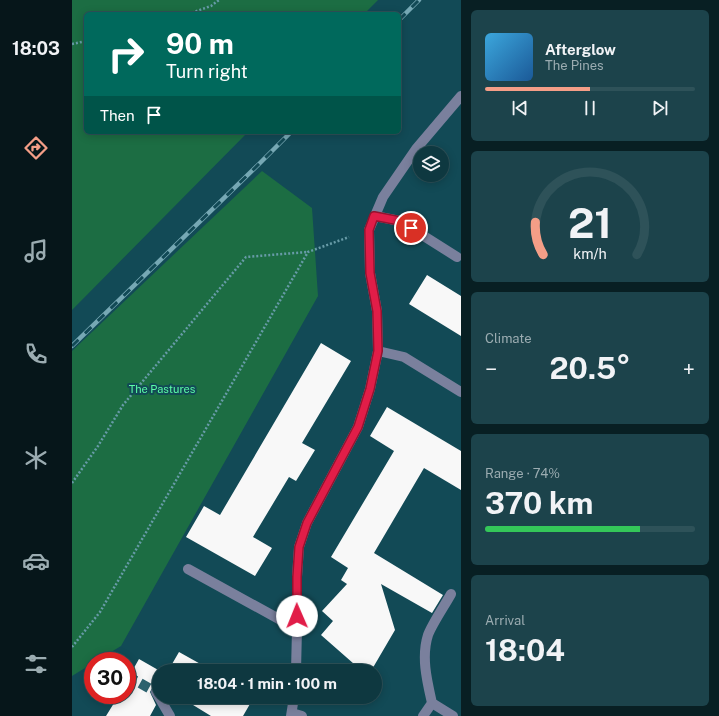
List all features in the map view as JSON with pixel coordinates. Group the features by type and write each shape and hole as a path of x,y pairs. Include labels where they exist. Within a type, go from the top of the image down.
{"street":[{"path":"296,664 297,577 299,547 307,523 358,427 370,389 378,351 377,311 370,273 369,230 383,197 416,149 461,96"},
{"path":"374,216 400,221 457,257"},
{"path":"378,351 404,357 461,392"},
{"path":"188,570 297,629"},
{"path":"451,594 428,634 425,652 426,675 432,703 453,716"},
{"path":"423,716 432,703"},
{"path":"163,704 170,716"},
{"path":"294,704 295,715"}],"path":[{"path":"194,12 210,6 219,0"},
{"path":"72,44 84,42"},
{"path":"72,483 98,446 123,405 246,257 308,252 369,230"},
{"path":"72,647 100,612 308,252"}],"green space":[{"path":"72,0 378,0 366,12 84,12 84,134 246,134 72,310"},
{"name":"The Pastures","path":"262,171 312,208 318,296 121,646 111,652 84,652 84,669 72,676 72,351"}],"building":[{"path":"427,275 461,296 461,336 409,304"},
{"path":"321,343 351,361 302,443 315,450 296,481 289,477 253,537 272,548 255,576 186,537 204,506 220,515"},
{"path":"387,407 461,451 461,490 424,468 374,553 443,595 432,613 381,584 395,630 375,664 354,664 321,635 333,621 322,611 347,584 341,580 348,568 331,557 394,451 370,436"},
{"path":"179,652 200,664 172,664"},
{"path":"139,659 152,666 152,688 150,692 152,696 152,704 156,705 150,716 106,716 113,704 136,704 136,664"},
{"path":"191,704 250,704 243,716 211,716"}],"tunnel":[{"path":"136,681 152,690"}],"railway":[{"path":"401,18 419,0"},
{"path":"72,346 289,134"}],"route":[{"path":"297,616 299,547 307,523 358,427 370,389 378,351 377,311 370,273 369,230 374,216 400,221 411,228"}]}
